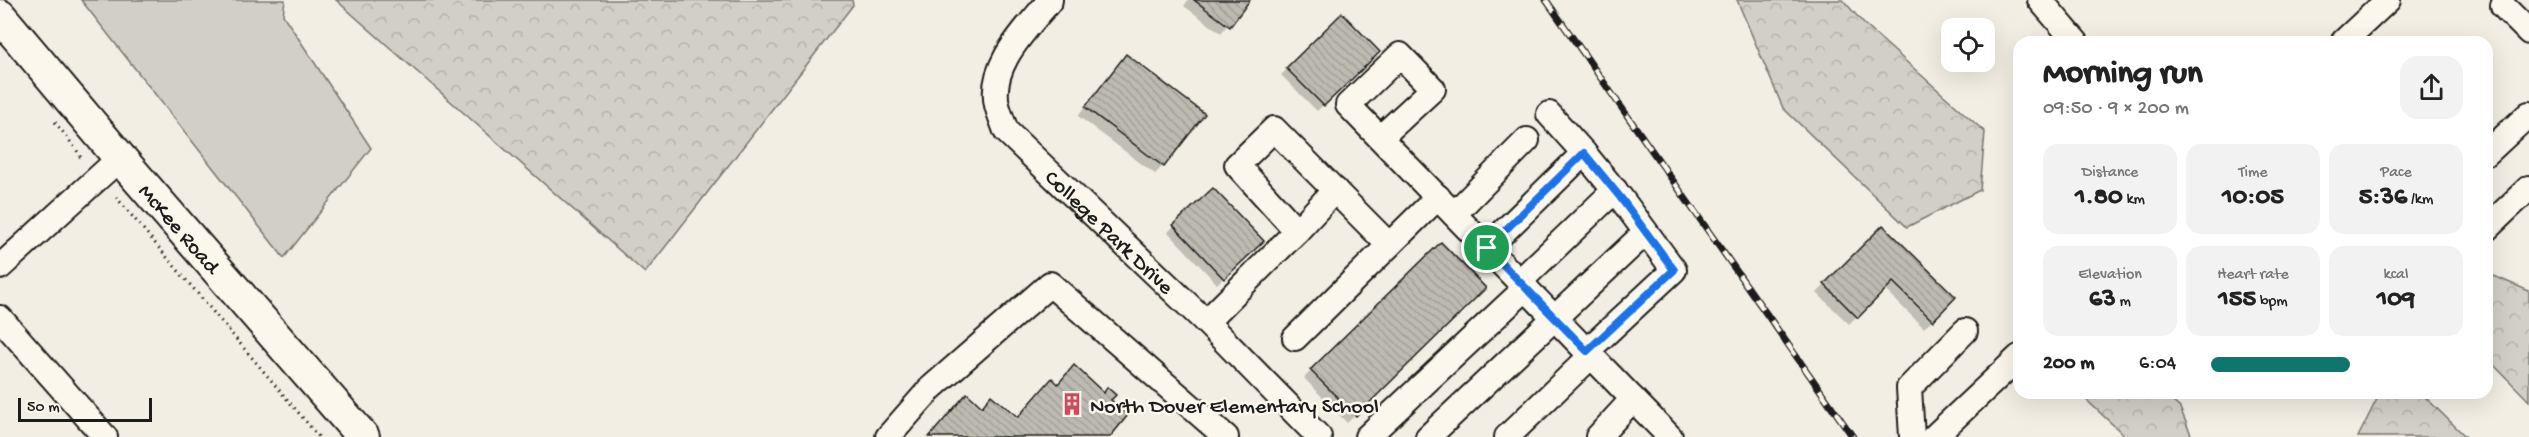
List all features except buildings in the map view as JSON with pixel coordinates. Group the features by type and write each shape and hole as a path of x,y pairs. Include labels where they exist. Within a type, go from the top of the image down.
{"main road":[{"name":"McKee Road","path":"0,16 120,158 363,437"}],"street":[{"name":"College Park Drive","path":"1050,0 1008,53 997,79 996,103 1006,131 1206,322 1319,437"},
{"path":"2040,0 2071,36"},
{"path":"2349,36 2388,0"},
{"path":"2503,6 2529,32"},
{"path":"1507,437 1674,270 1615,190 1549,114"},
{"path":"2493,147 2529,114"},
{"path":"1297,231 1237,165 1274,129 1389,245"},
{"path":"1380,138 1669,437"},
{"path":"1295,338 1389,245 1446,205 1527,140"},
{"path":"1487,248 1584,153"},
{"path":"0,267 120,158"},
{"path":"2493,222 2529,188"},
{"path":"1206,322 1335,190"},
{"path":"1379,433 1615,190"},
{"path":"1428,437 1645,233"},
{"path":"888,437 931,388 1050,284 1226,437"},
{"path":"0,318 105,437"},
{"path":"1912,437 1909,387 1965,331"},
{"path":"1934,437 2013,363"},
{"path":"1598,437 1633,399"}],"path":[{"path":"116,197 320,437"}],"green space":[{"path":"81,0 285,0 283,15 371,148 284,258"},
{"path":"336,0 852,0 853,5 645,273"},
{"path":"1737,0 1843,0 1864,24 1985,132 1980,190 1907,227 1783,108"},
{"path":"2493,276 2529,291 2529,401 2493,364"},
{"path":"2085,399 2170,399 2180,408 2192,437 2126,437"},
{"path":"2377,399 2427,399 2466,437 2358,437"}],"railway":[{"path":"1546,0 1853,437"}],"place":[{"name":"North Dover Elementary School","path":"1072,404"}],"route":[{"path":"1584,153 1674,270 1587,351 1487,248 1584,153"}]}
